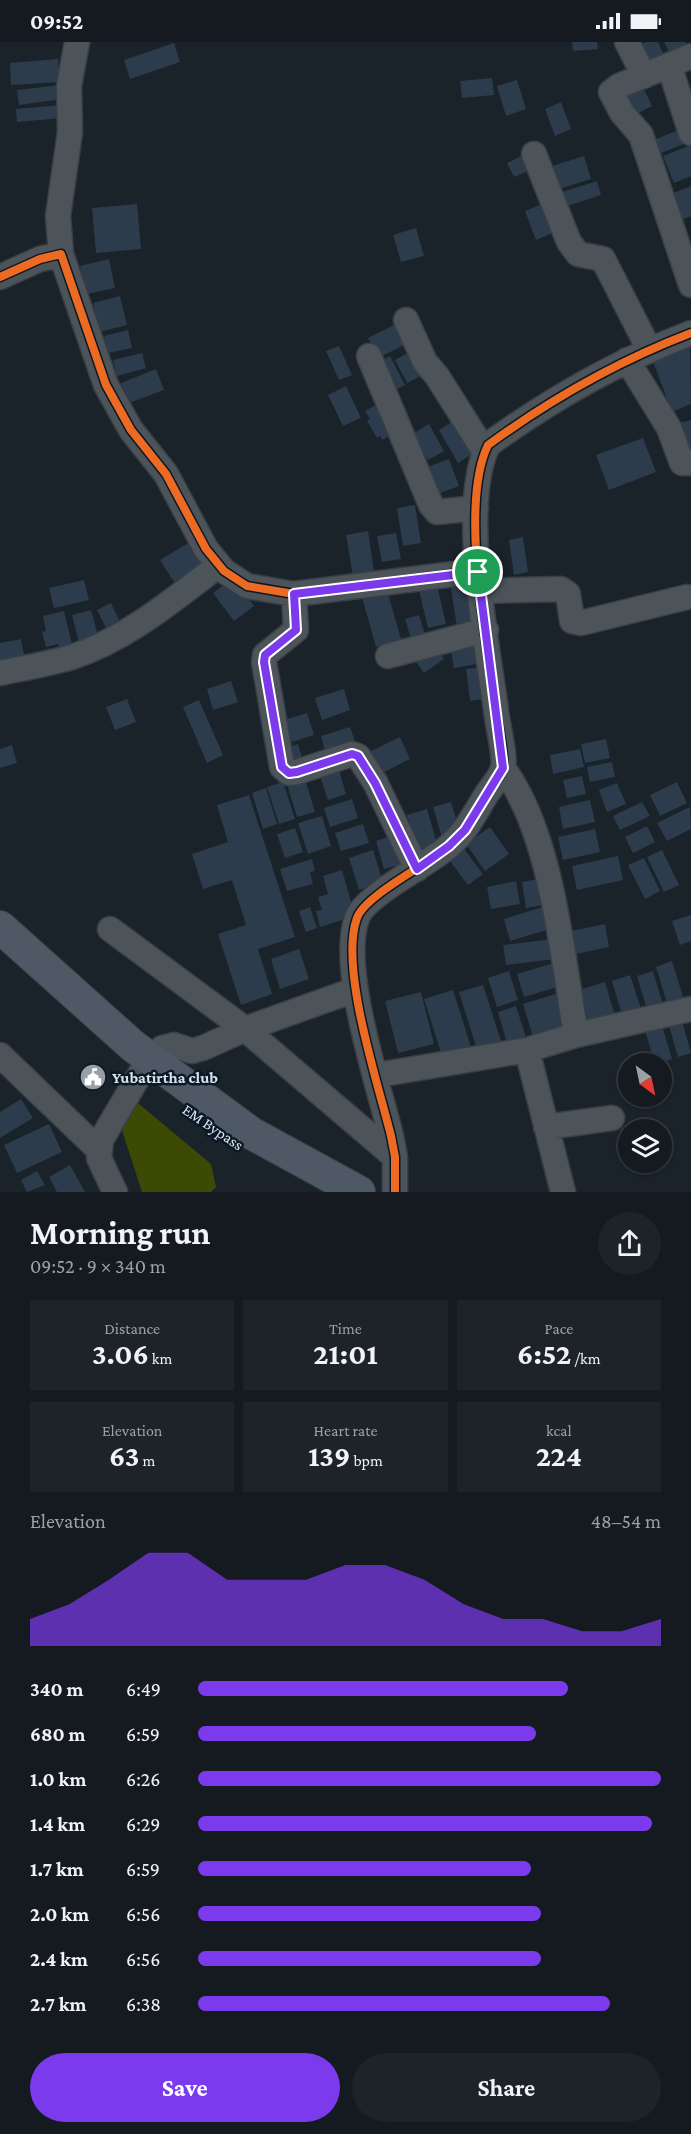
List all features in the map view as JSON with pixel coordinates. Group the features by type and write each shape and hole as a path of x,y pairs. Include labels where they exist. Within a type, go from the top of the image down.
{"main road":[{"path":"0,927 146,1066 251,1133 358,1192"},
{"name":"EM Bypass","path":"0,956 146,1066 243,1148 324,1192"}],"street":[{"path":"77,42 69,86 70,132 58,216 61,254 106,385 131,430 166,474 206,549 219,566 248,585 294,594 479,581 561,589 568,594 572,621 580,623 687,597"},
{"path":"627,42 644,76"},
{"path":"691,56 619,86 611,93 622,113 641,135 691,285"},
{"path":"669,65 691,133"},
{"path":"534,154 569,242 578,254 603,259 650,349"},
{"path":"0,277 40,259 61,254"},
{"path":"406,320 425,362 437,376 484,452"},
{"path":"576,1035 558,928 536,831 524,801 503,768 479,581 477,473 488,445 508,430 589,379 650,349 691,333"},
{"path":"369,356 431,505 437,512 477,508"},
{"path":"627,360 669,428 682,463 691,463"},
{"path":"0,674 72,657 100,646 133,628 219,566"},
{"path":"294,594 296,630 265,655 264,662 282,767 289,773 297,772 352,754 358,756 375,783 417,869"},
{"path":"388,656 486,630"},
{"path":"395,1192 395,1157 354,990 353,970 357,917 373,899 449,846 465,830 503,768"},
{"path":"110,929 245,1029 395,1157"},
{"path":"116,1192 102,1168 98,1149 101,1140 146,1066 167,1045 192,1051 245,1029 354,990"},
{"path":"376,1075 527,1050 576,1035 691,1009"},
{"path":"527,1050 563,1192"},
{"path":"0,1055 98,1149"},
{"path":"546,1127 612,1118"}],"shaded area":[{"path":"133,1099 211,1164 216,1187 211,1192 142,1192 120,1124"}],"building":[{"path":"572,42 597,42 598,49 573,51"},
{"path":"646,42 658,42 666,60 648,68 637,46"},
{"path":"664,42 685,42 689,49 672,58"},
{"path":"174,43 180,62 130,79 124,60"},
{"path":"58,59 60,82 11,85 10,63"},
{"path":"492,78 494,95 462,98 460,81"},
{"path":"517,80 526,109 506,116 497,86"},
{"path":"641,83 652,106 634,115 623,92"},
{"path":"60,85 62,99 19,105 17,90"},
{"path":"561,102 571,129 555,136 545,109"},
{"path":"61,105 62,118 17,122 16,109"},
{"path":"686,127 691,141 659,154 654,140"},
{"path":"691,145 691,176 674,183 663,156"},
{"path":"528,153 535,168 514,177 507,163"},
{"path":"584,156 591,179 559,189 552,166"},
{"path":"597,181 601,195 567,206 562,192"},
{"path":"691,186 691,216 681,220 671,194"},
{"path":"550,201 562,229 536,240 525,211"},
{"path":"137,204 141,249 96,253 92,208"},
{"path":"416,228 424,256 401,262 393,235"},
{"path":"109,259 115,288 87,294 80,266"},
{"path":"120,296 127,325 100,332 93,303"},
{"path":"398,323 408,343 378,358 368,338"},
{"path":"128,330 132,348 108,353 104,336"},
{"path":"690,344 691,404 672,412 652,359"},
{"path":"339,346 352,375 339,380 326,351"},
{"path":"413,350 425,374 407,383 395,360"},
{"path":"142,353 146,368 117,376 113,360"},
{"path":"390,356 405,385 389,393 375,364"},
{"path":"156,369 164,390 129,403 121,383"},
{"path":"346,386 361,418 343,426 328,395"},
{"path":"381,402 398,431 382,440 380,436 377,438 367,421 370,419 365,411"},
{"path":"455,420 474,453 458,463 439,430"},
{"path":"691,420 691,455 679,423"},
{"path":"429,424 444,451 428,460 412,434"},
{"path":"643,438 656,472 609,490 596,455"},
{"path":"449,459 459,486 438,494 428,467"},
{"path":"415,505 421,543 403,546 397,508"},
{"path":"368,531 374,572 353,576 346,535"},
{"path":"396,533 401,559 382,562 377,536"},
{"path":"523,537 528,572 514,575 509,540"},
{"path":"195,539 209,562 174,582 160,560"},
{"path":"233,578 254,606 234,621 213,593"},
{"path":"84,580 89,600 54,608 49,588"},
{"path":"476,584 482,623 457,627 451,588"},
{"path":"437,585 446,624 428,628 419,590"},
{"path":"387,590 401,639 376,647 362,597"},
{"path":"111,603 123,628 109,634 97,610"},
{"path":"91,610 99,640 80,646 72,615"},
{"path":"64,611 73,648 60,651 58,644 46,647 42,632 46,631 43,616"},
{"path":"419,615 426,638 412,642 405,619"},
{"path":"483,634 488,662 454,668 449,640"},
{"path":"21,639 25,660 0,666 0,643"},
{"path":"435,645 444,659 424,673 414,659"},
{"path":"487,666 490,698 470,701 466,669"},
{"path":"231,681 238,702 213,710 207,689"},
{"path":"344,689 350,710 322,720 315,698"},
{"path":"127,699 136,722 115,730 106,707"},
{"path":"199,700 223,755 207,763 183,707"},
{"path":"307,713 314,735 292,742 284,720"},
{"path":"350,727 356,744 326,754 321,736"},
{"path":"400,737 410,759 376,776 365,754"},
{"path":"606,739 610,758 585,763 581,744"},
{"path":"298,744 304,764 287,770 281,750"},
{"path":"12,745 17,763 0,768 0,749"},
{"path":"580,749 584,767 553,774 550,755"},
{"path":"612,762 615,777 590,782 587,767"},
{"path":"339,770 346,794 328,800 320,776"},
{"path":"304,776 315,812 297,817 286,781"},
{"path":"582,776 586,794 567,798 563,780"},
{"path":"283,782 295,819 279,824 267,787"},
{"path":"677,782 687,803 660,816 650,795"},
{"path":"617,783 626,804 607,812 599,790"},
{"path":"266,788 277,824 263,829 252,793"},
{"path":"249,795 295,937 258,949 272,994 241,1005 218,934 246,925 232,880 203,889 192,854 228,842 217,805"},
{"path":"352,799 358,818 330,827 324,808"},
{"path":"590,800 595,822 563,829 559,807"},
{"path":"451,802 460,832 442,838 433,807"},
{"path":"642,802 650,816 620,830 613,816"},
{"path":"690,807 691,829 667,841 657,823"},
{"path":"427,809 437,844 418,850 407,815"},
{"path":"322,816 331,846 308,854 298,823"},
{"path":"363,824 369,843 341,851 335,833"},
{"path":"647,826 655,842 633,853 625,837"},
{"path":"490,827 509,854 485,871 466,844"},
{"path":"295,828 303,852 285,858 277,834"},
{"path":"595,829 600,852 563,860 558,837"},
{"path":"397,834 406,863 384,869 376,841"},
{"path":"462,846 483,874 468,885 447,857"},
{"path":"373,850 383,882 359,890 349,858"},
{"path":"662,850 679,885 664,892 647,857"},
{"path":"618,856 623,880 577,890 572,866"},
{"path":"644,858 660,891 645,899 628,865"},
{"path":"312,859 315,871 310,872 313,884 287,891 280,869"},
{"path":"342,870 355,916 320,927 316,911 322,910 318,897 328,894 323,876"},
{"path":"543,878 548,904 526,908 522,882"},
{"path":"516,881 520,904 491,909 487,887"},
{"path":"549,905 556,927 510,941 504,919"},
{"path":"310,907 317,928 306,932 299,911"},
{"path":"691,915 691,941 680,945 672,921"},
{"path":"605,924 609,947 576,954 571,931"},
{"path":"552,939 555,959 506,965 503,945"},
{"path":"299,949 309,979 280,989 271,959"},
{"path":"672,961 684,1000 668,1006 656,967"},
{"path":"557,962 564,985 524,997 517,974"},
{"path":"509,971 518,1000 497,1007 488,978"},
{"path":"653,971 664,1008 648,1013 637,976"},
{"path":"630,975 642,1012 623,1018 612,981"},
{"path":"605,982 616,1019 590,1027 579,990"},
{"path":"483,985 502,1044 478,1053 459,992"},
{"path":"453,990 471,1047 442,1056 424,999"},
{"path":"421,992 434,1044 398,1053 385,1001"},
{"path":"562,992 572,1028 534,1040 523,1004"},
{"path":"516,1006 526,1037 507,1043 498,1012"},
{"path":"681,1017 691,1053 678,1057 668,1022"},
{"path":"661,1022 670,1053 652,1053 644,1027"},
{"path":"21,1099 33,1118 0,1138 0,1112"},
{"path":"49,1124 62,1152 17,1173 4,1145"},
{"path":"70,1165 85,1192 57,1192 49,1177"},
{"path":"37,1171 45,1185 27,1192 21,1180"}],"cycle path":[{"path":"0,277 40,259 61,254 106,385 131,430 166,474 206,549 224,571 247,586 294,594 478,571"},
{"path":"395,1192 395,1157 391,1136 356,995 353,939 357,918 362,909 384,890 455,841 470,822 503,768 482,612 475,537 480,471 488,445 536,412 586,382 637,356 691,333"}],"place":[{"name":"Yubatirtha club","path":"93,1077"}],"route":[{"path":"478,572 503,768 465,830 449,846 417,869 375,783 358,756 352,754 297,772 289,773 282,767 264,662 265,655 296,630 294,594 478,572"}]}
